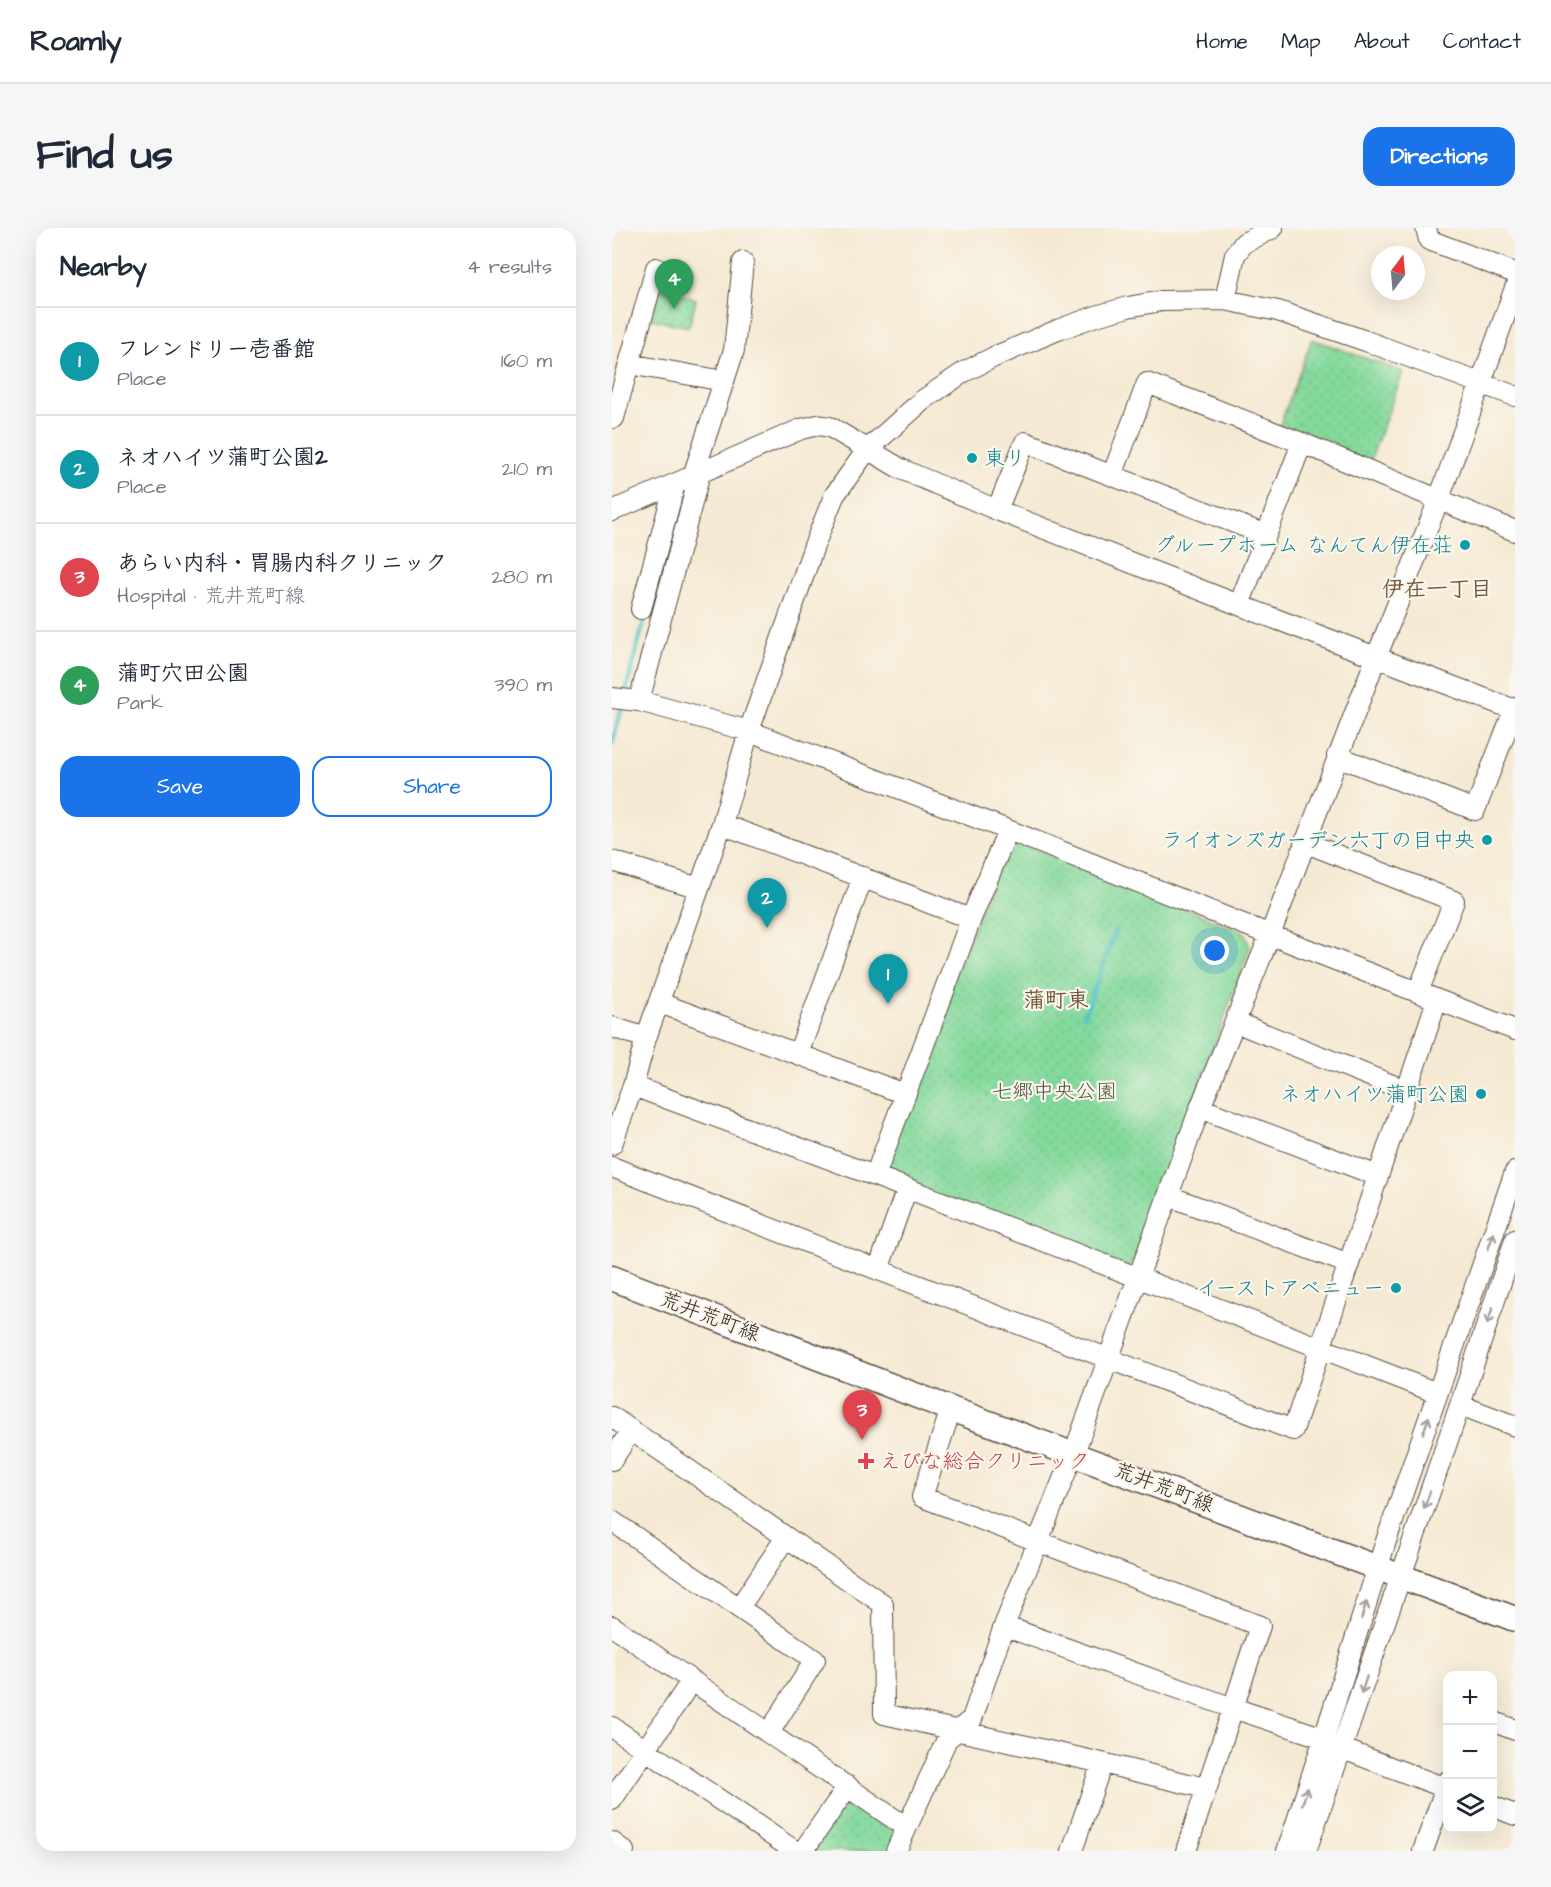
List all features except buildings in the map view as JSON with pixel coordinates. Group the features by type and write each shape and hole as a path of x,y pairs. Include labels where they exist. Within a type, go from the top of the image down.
{"main road":[{"name":"荒井荒町線","path":"612,1278 951,1409 1515,1619"}],"street":[{"path":"1225,300 1235,255 1244,243 1273,228"},
{"path":"1426,228 1429,240 1515,273"},
{"path":"641,609 734,350 742,262"},
{"path":"614,418 656,268"},
{"path":"896,1851 947,1739 972,1719 1004,1626 1074,1453 1200,1108 1270,935 1337,756 1439,499 1515,288"},
{"path":"612,1144 633,1086 646,1038 722,824 749,731 834,496 867,450 923,400 956,377 1024,344 1078,323 1128,307 1161,302 1225,300 1278,311 1515,396"},
{"path":"629,364 724,381"},
{"path":"1112,476 1147,383 1302,443 1515,531"},
{"path":"612,511 812,425 830,427 901,470 1239,605 1515,710 1475,810 1337,756"},
{"path":"998,510 1025,442 1266,536"},
{"path":"1239,605 1302,443"},
{"path":"689,477 623,699 749,731 1008,830 1515,1030"},
{"path":"722,824 971,919"},
{"path":"875,1176 971,919 1008,830"},
{"path":"1304,842 1454,902 1418,992"},
{"path":"612,861 699,888"},
{"path":"798,1054 863,877"},
{"path":"612,1167 1293,1430 1437,1000"},
{"path":"660,1003 906,1094"},
{"path":"1235,1022 1407,1091"},
{"path":"612,1027 646,1038"},
{"path":"633,1086 907,1188 1437,1393"},
{"path":"1200,1108 1378,1176"},
{"path":"1287,1851 1437,1393 1515,1172"},
{"path":"878,1270 907,1188"},
{"path":"1169,1196 1348,1264"},
{"path":"1306,1851 1515,1240"},
{"path":"1460,1405 1515,1426"},
{"path":"951,1409 922,1497 1260,1626 1186,1851"},
{"path":"612,1417 883,1604 884,1714 1205,1788"},
{"path":"612,1460 631,1431"},
{"path":"612,1521 815,1660 769,1733"},
{"path":"739,1608 786,1537"},
{"path":"612,1626 906,1827"},
{"path":"1004,1626 1324,1738"},
{"path":"612,1800 692,1680"},
{"path":"1497,1723 1515,1730"},
{"path":"612,1727 795,1851"},
{"path":"1342,1749 1443,1785"},
{"path":"1072,1851 1102,1763"},
{"path":"803,1851 848,1786"},
{"path":"1423,1851 1443,1794"},
{"path":"1497,1808 1515,1815"},
{"path":"612,1842 624,1851"}],"green space":[{"path":"659,288 696,299 689,327 651,319"},
{"path":"1312,339 1403,372 1368,467 1277,433"},
{"name":"七郷中央公園","path":"1016,841 1244,932 1250,947 1137,1256 1128,1267 875,1176 1006,845"},
{"path":"852,1800 897,1830 893,1851 814,1851 845,1804"}],"waterway":[{"path":"672,531 684,497"},
{"path":"625,695 646,613"},
{"path":"612,744 623,703"},
{"path":"1084,1016 1116,930"}],"place":[{"name":"蒲町穴田公園","path":"674,309"},
{"name":"東リ","path":"972,458"},
{"name":"グループホーム なんてん伊在荘","path":"1465,545"},
{"name":"ライオンズガーデン六丁の目中央","path":"1487,840"},
{"name":"ネオハイツ蒲町公園2","path":"767,928"},
{"name":"フレンドリー壱番館","path":"888,1004"},
{"name":"ネオハイツ蒲町公園","path":"1481,1094"},
{"name":"イーストアベニュー","path":"1396,1288"},
{"name":"あらい内科・胃腸内科クリニック","path":"862,1440"},
{"name":"えびな総合クリニック","path":"866,1461"}],"district":[{"name":"伊在一丁目","path":"1437,588"},
{"name":"蒲町東","path":"1056,999"}]}
